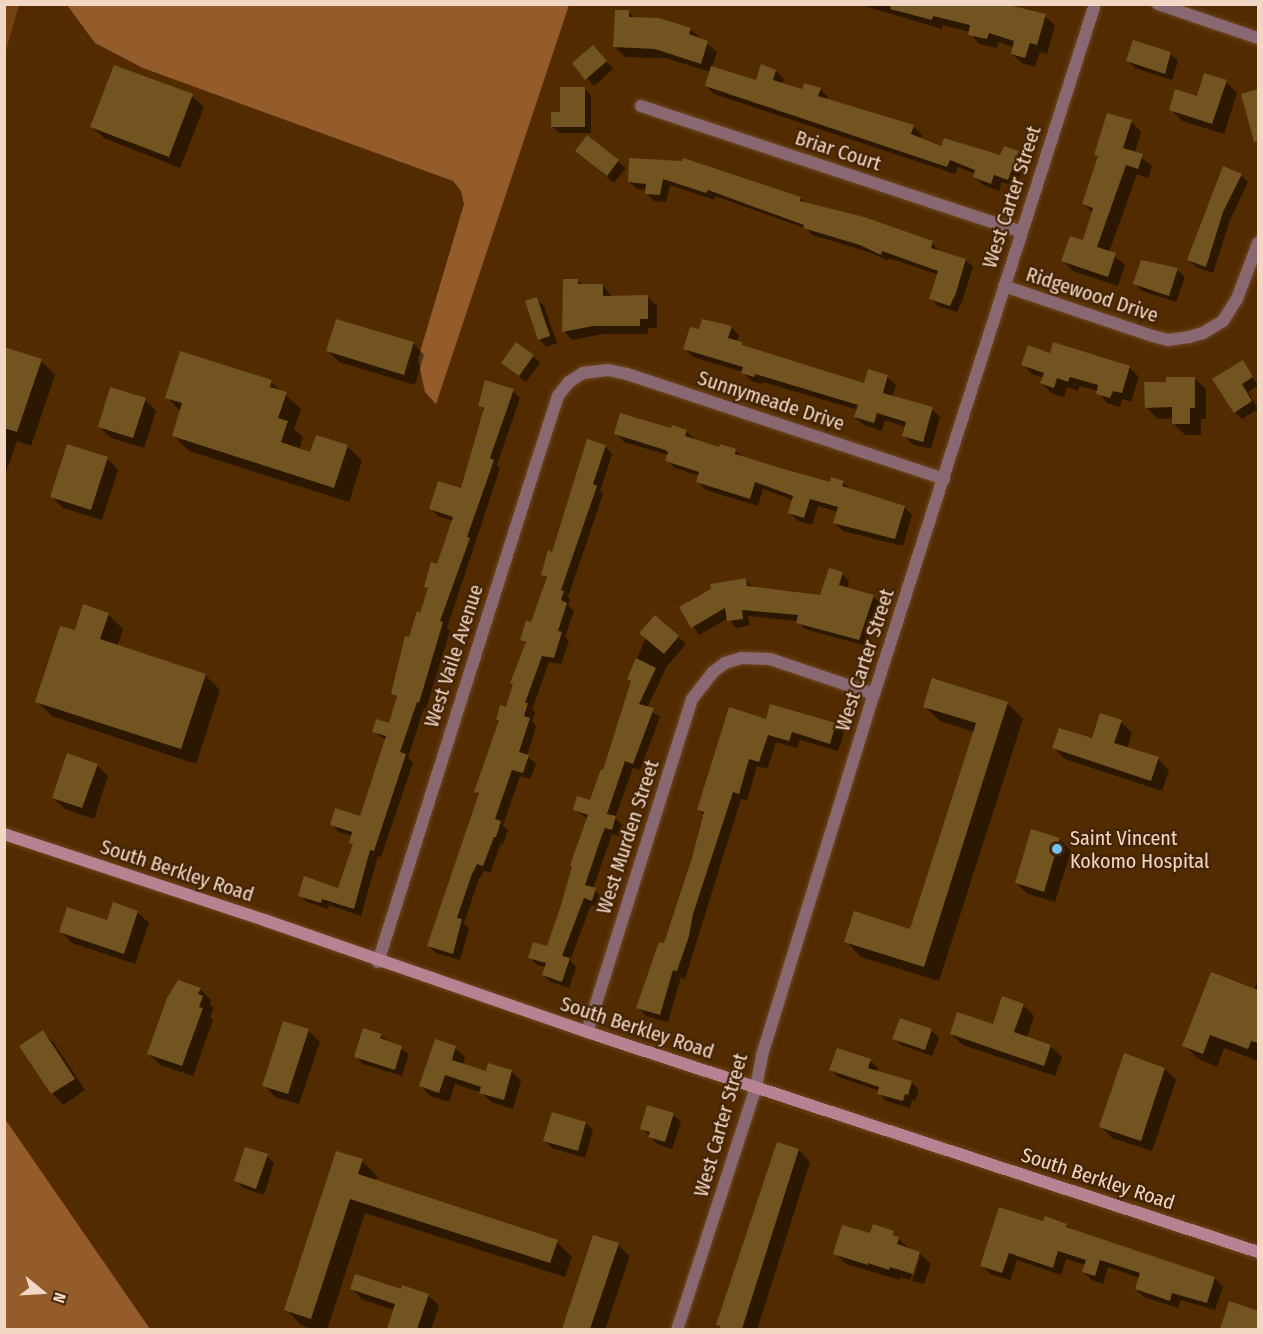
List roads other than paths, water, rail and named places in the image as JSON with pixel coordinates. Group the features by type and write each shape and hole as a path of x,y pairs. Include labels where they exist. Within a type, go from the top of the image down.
{"street":[{"name":"West Carter Street","path":"678,1329 756,1087 762,1054 874,694 1095,4"},
{"path":"1158,4 1258,38"},
{"name":"Briar Court","path":"641,106 1022,232"},
{"name":"Ridgewood Drive","path":"1004,286 1153,336 1168,340 1189,337 1203,333 1223,321 1237,299 1258,243"},
{"name":"Sunnymeade Drive","path":"583,373 608,370 627,374 944,479"},
{"name":"West Vaile Avenue","path":"378,962 558,396 569,382 583,373"},
{"name":"West Murden Street","path":"586,1032 692,699 713,672 724,663 741,658 770,659 874,694"},
{"name":"South Berkley Road","path":"4,834 264,920 378,962 586,1032 1258,1252"}],"place":[{"name":"Saint Vincent Kokomo Hospital","path":"1057,849"}]}
